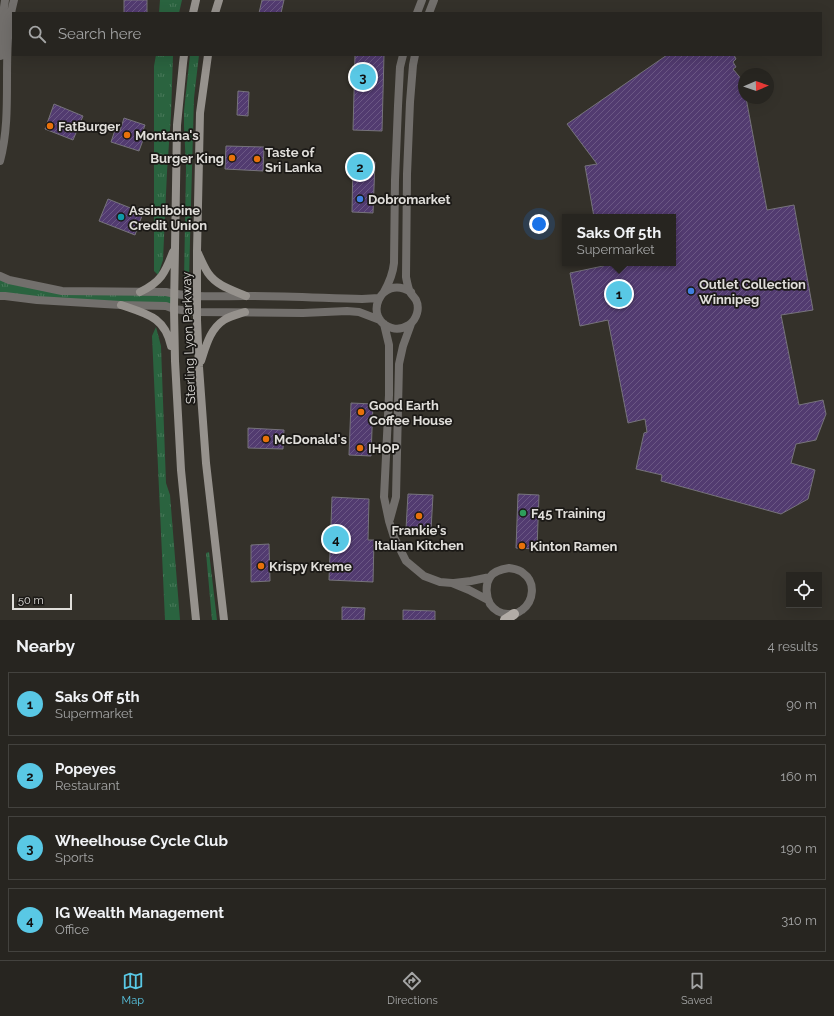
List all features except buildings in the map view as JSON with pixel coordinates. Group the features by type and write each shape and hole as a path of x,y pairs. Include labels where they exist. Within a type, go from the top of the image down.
{"main road":[{"path":"193,12 196,0"},
{"path":"215,12 219,0"},
{"name":"Sterling Lyon Parkway","path":"184,56 177,125 174,309 175,361 181,470 196,620"},
{"name":"Sterling Lyon Parkway","path":"208,56 200,114 197,312 199,367 206,463 224,620"},
{"path":"140,292 159,280 167,268 175,245"},
{"path":"197,251 213,279 224,287 246,296"},
{"path":"122,305 149,315 161,323 169,337 175,361"},
{"path":"199,367 208,339 215,329 225,319 245,312"},
{"path":"505,620 514,614"}],"street":[{"path":"0,56 1,29 5,0"},
{"path":"0,161 6,122 8,30 14,0"},
{"path":"417,12 422,0"},
{"path":"429,12 434,0"},
{"path":"403,56 400,67 398,106 394,269 388,284 377,303 376,309 382,322 389,345 389,395 384,497 394,537 406,561 424,576 440,582 452,583 490,577 502,569 517,569 529,578 532,586 530,601 526,607 520,612 514,614 504,614 498,611 488,600 486,592 490,577"},
{"path":"389,521 396,497 400,364 404,346 411,324 415,318 418,304 408,287 406,277 407,174 410,102 415,56"},
{"path":"0,276 9,280 62,290 166,292 197,296 360,299 381,295 394,288 406,289 411,292"},
{"path":"0,296 37,300 166,306 174,309 197,312 303,313 347,311 359,312 395,329 401,329 411,324"},
{"path":"452,583 470,590 488,600"}],"green space":[{"path":"160,0 182,0 179,12 159,12"},
{"path":"156,56 173,56 163,260 158,275 154,271 154,66"},
{"path":"190,56 199,56 194,98 189,282 184,281 186,167 184,111"},
{"path":"0,276 62,291 175,294 174,309 0,296"},
{"path":"156,327 161,346 166,483 170,495 180,620 165,620 152,336"},
{"path":"209,552 217,620 212,620 206,553"}],"place":[{"name":"Wheelhouse Cycle Club","path":"363,77"},
{"name":"FatBurger","path":"50,126"},
{"name":"Montana's","path":"127,135"},
{"name":"Burger King","path":"232,158"},
{"name":"Taste of Sri Lanka","path":"257,159"},
{"name":"Popeyes","path":"360,167"},
{"name":"Dobromarket","path":"360,199"},
{"name":"Assiniboine Credit Union","path":"121,217"},
{"name":"Outlet Collection Winnipeg","path":"691,291"},
{"name":"Saks Off 5th","path":"619,294"},
{"name":"Good Earth Coffee House","path":"361,412"},
{"name":"McDonald's","path":"266,439"},
{"name":"IHOP","path":"360,448"},
{"name":"F45 Training","path":"523,513"},
{"name":"Frankie's Italian Kitchen","path":"419,516"},
{"name":"IG Wealth Management","path":"336,539"},
{"name":"Kinton Ramen","path":"522,546"},
{"name":"Krispy Kreme","path":"261,566"}]}
